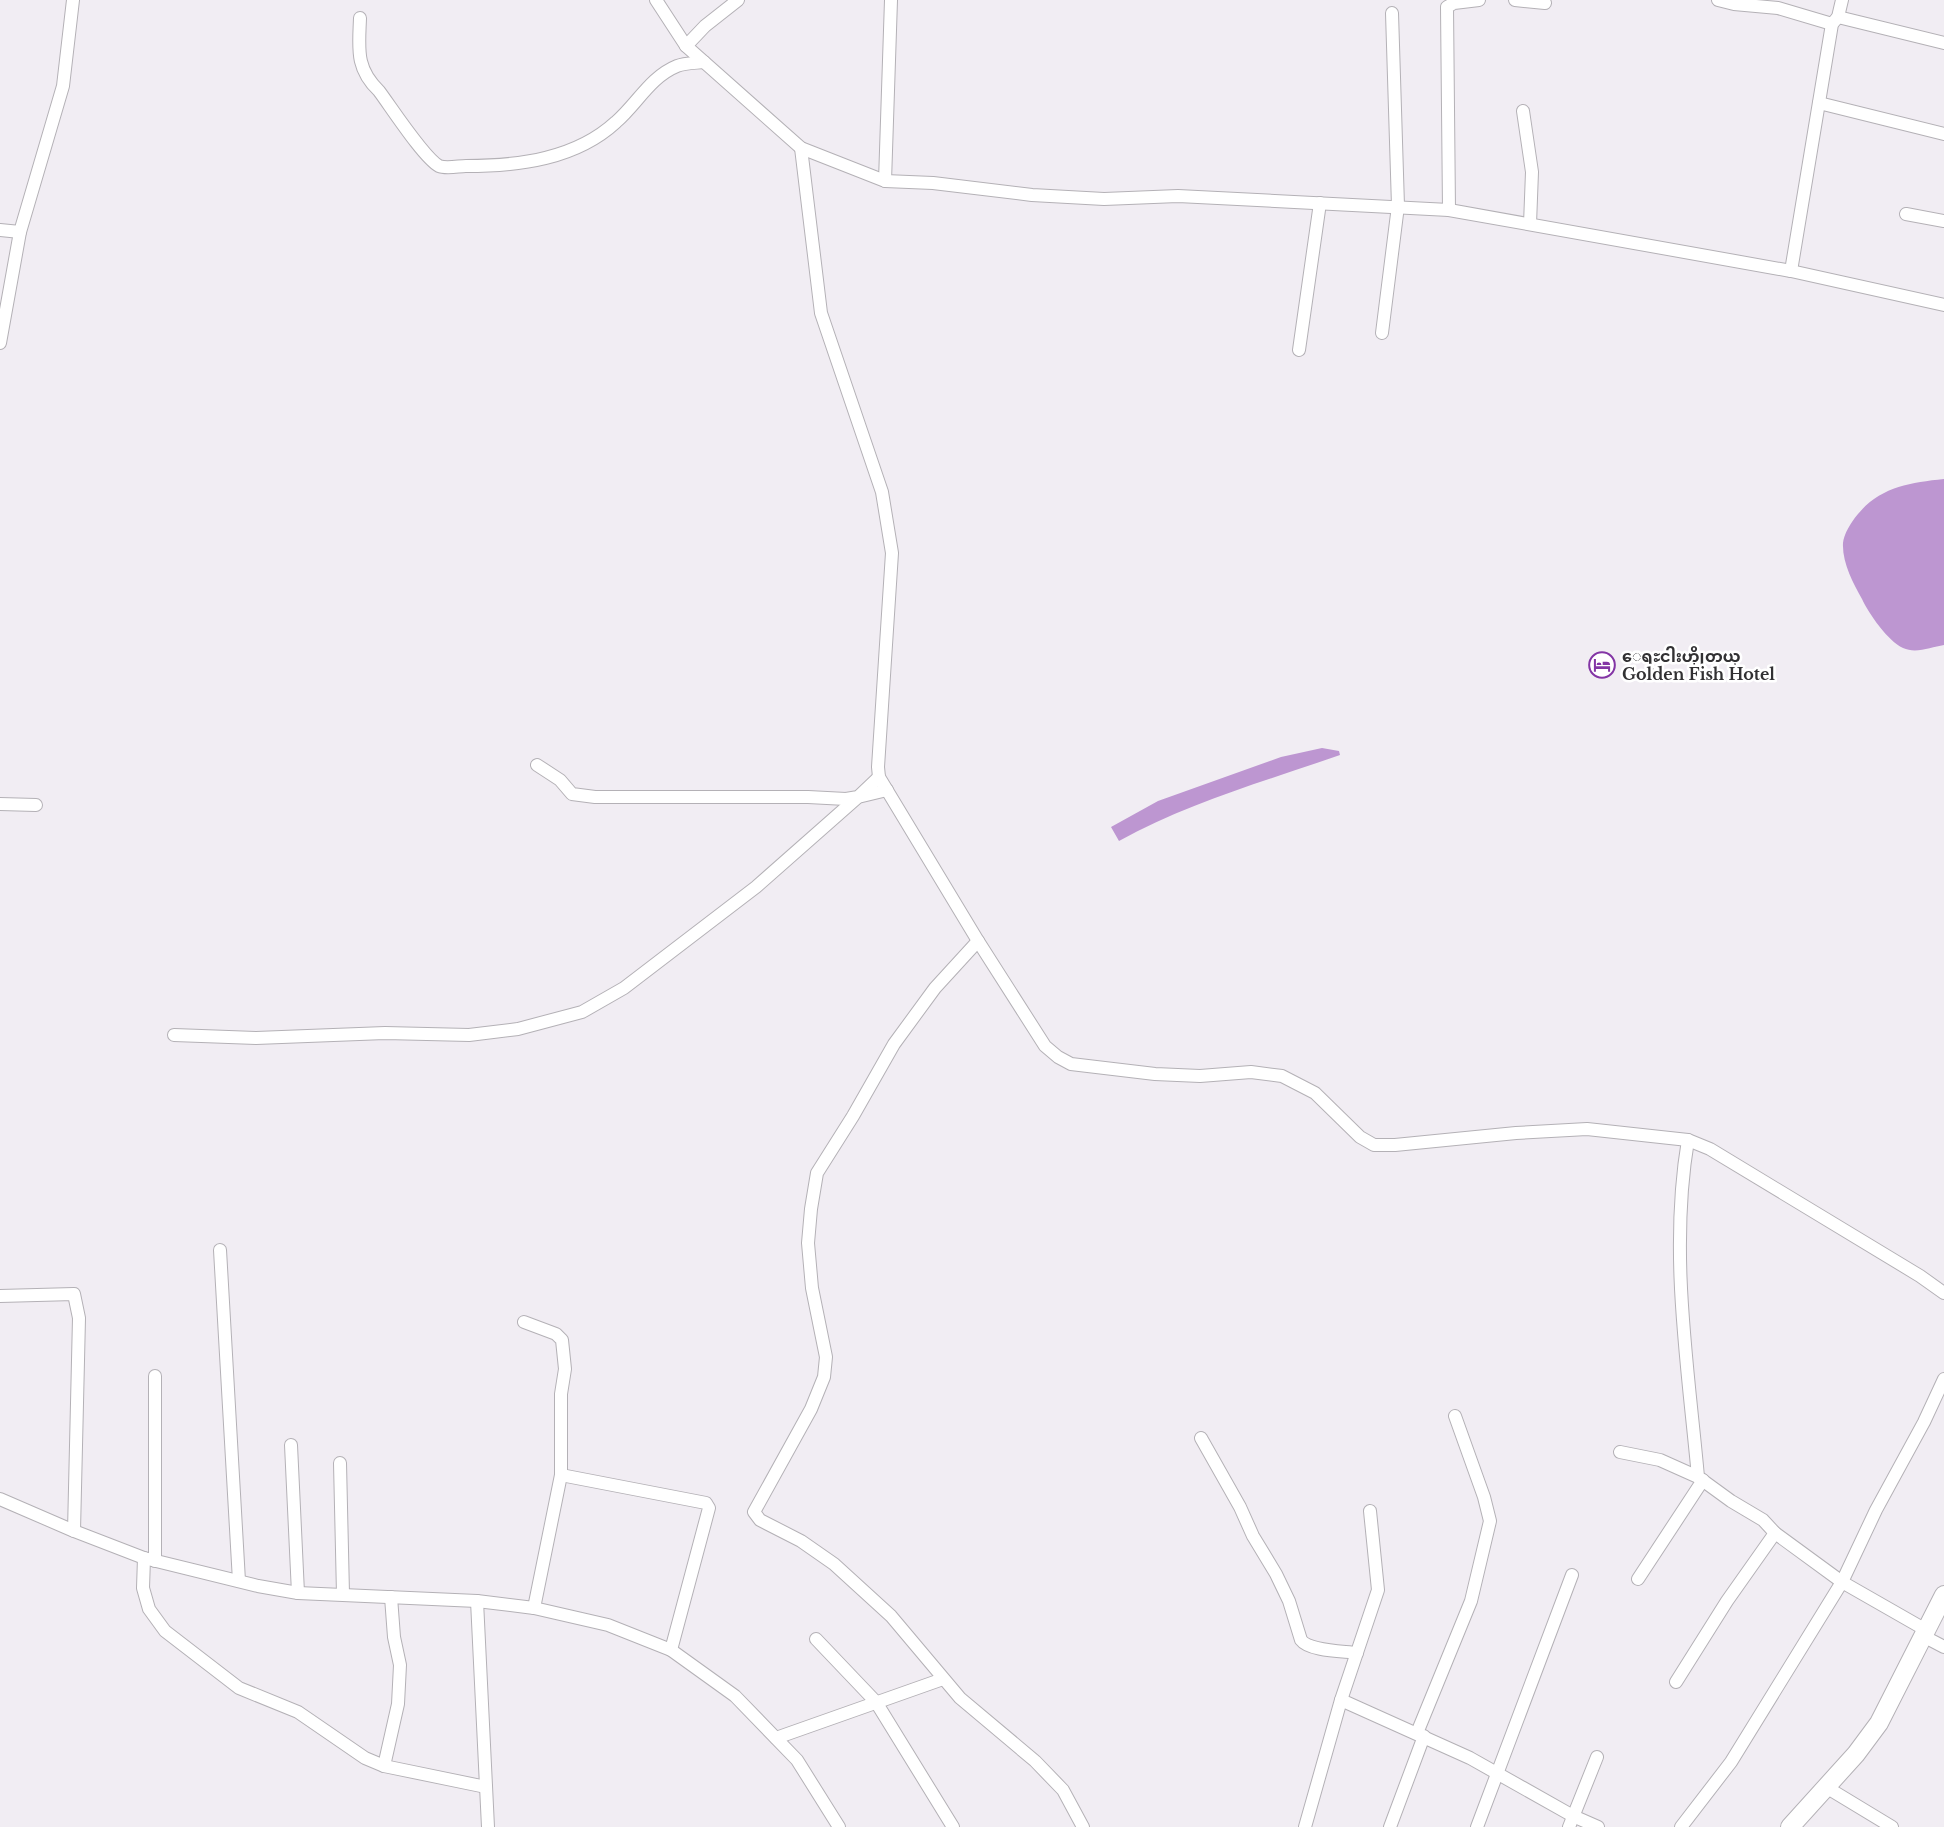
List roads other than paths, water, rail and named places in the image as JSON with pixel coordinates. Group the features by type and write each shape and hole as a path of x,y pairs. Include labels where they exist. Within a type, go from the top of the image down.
{"highway":[{"path":"1790,1827 1856,1754 1879,1723 1944,1595"}],"street":[{"path":"0,343 20,232 63,86 73,0"},
{"path":"656,0 686,46 801,148 885,181 933,183 1032,195 1104,199 1178,196 1449,210 1791,272 1944,305"},
{"path":"686,46 705,26 738,0"},
{"path":"885,181 891,0"},
{"path":"1449,210 1447,7 1454,3 1479,0"},
{"path":"1515,0 1545,3"},
{"path":"1718,0 1734,4 1778,8 1944,43"},
{"path":"1791,272 1819,103 1835,21 1842,0"},
{"path":"1382,333 1398,206 1392,13"},
{"path":"360,18 361,67 427,156 440,166 491,166 549,158 590,142 617,121 639,96 665,73 678,65 704,62"},
{"path":"1819,103 1944,134"},
{"path":"1522,111 1532,172 1530,224"},
{"path":"801,148 821,313 882,492 889,528 891,554 879,777 978,941 1045,1046 1071,1064 1155,1074 1200,1076 1251,1072 1282,1076 1316,1093 1360,1137 1374,1145 1587,1129 1688,1140 1710,1149 1920,1276 1944,1293"},
{"path":"1299,350 1320,203"},
{"path":"1906,214 1944,221"},
{"path":"0,230 20,232"},
{"path":"537,765 560,780 572,794 595,797 846,799 887,790"},
{"path":"174,1035 256,1038 385,1033 469,1035 518,1029 582,1012 624,988 756,887 879,777"},
{"path":"0,804 36,805"},
{"path":"978,941 935,988 894,1044 817,1173 808,1243 812,1288 826,1357 824,1377 811,1409 754,1512 760,1520 801,1541 834,1564 891,1616 960,1698 1035,1761 1063,1790 1083,1827"},
{"path":"1638,1579 1701,1478 1680,1287 1682,1176 1688,1140"},
{"path":"220,1250 239,1581"},
{"path":"0,1296 74,1294 76,1299 79,1318 74,1532"},
{"path":"525,1323 556,1334 562,1340 565,1369 561,1394 561,1475 534,1608"},
{"path":"155,1376 149,1560 143,1588 150,1609 165,1631 239,1688 298,1712 365,1758 384,1766 486,1787"},
{"path":"1681,1827 1731,1762 1842,1582 1876,1510 1924,1422 1944,1379"},
{"path":"1390,1827 1421,1735 1471,1601 1490,1521 1484,1497 1455,1416"},
{"path":"1202,1438 1276,1574 1289,1601 1301,1640 1305,1645 1312,1647 1357,1653"},
{"path":"291,1445 298,1593"},
{"path":"1620,1452 1660,1460 1701,1478 1731,1501 1763,1520 1775,1533 1842,1582 1944,1647"},
{"path":"340,1463 343,1594"},
{"path":"561,1475 706,1503 709,1508 671,1650"},
{"path":"0,1499 74,1532 149,1560 239,1581 298,1593 477,1601 534,1608 608,1625 671,1650 735,1696 796,1760 839,1827"},
{"path":"1305,1827 1341,1700 1378,1590 1370,1511"},
{"path":"1676,1682 1727,1601 1775,1533"},
{"path":"1477,1827 1572,1575"},
{"path":"384,1766 398,1704 399,1675 391,1597"},
{"path":"477,1601 488,1827"},
{"path":"816,1639 876,1702 952,1827"},
{"path":"776,1738 943,1678"},
{"path":"1341,1700 1421,1735 1497,1773 1571,1822 1598,1827"},
{"path":"1571,1822 1597,1757"},
{"path":"1826,1787 1892,1827"}],"place":[{"name":"ေရႊငါးဟိုုတယ္ Golden Fish Hotel","path":"1602,665"}]}
